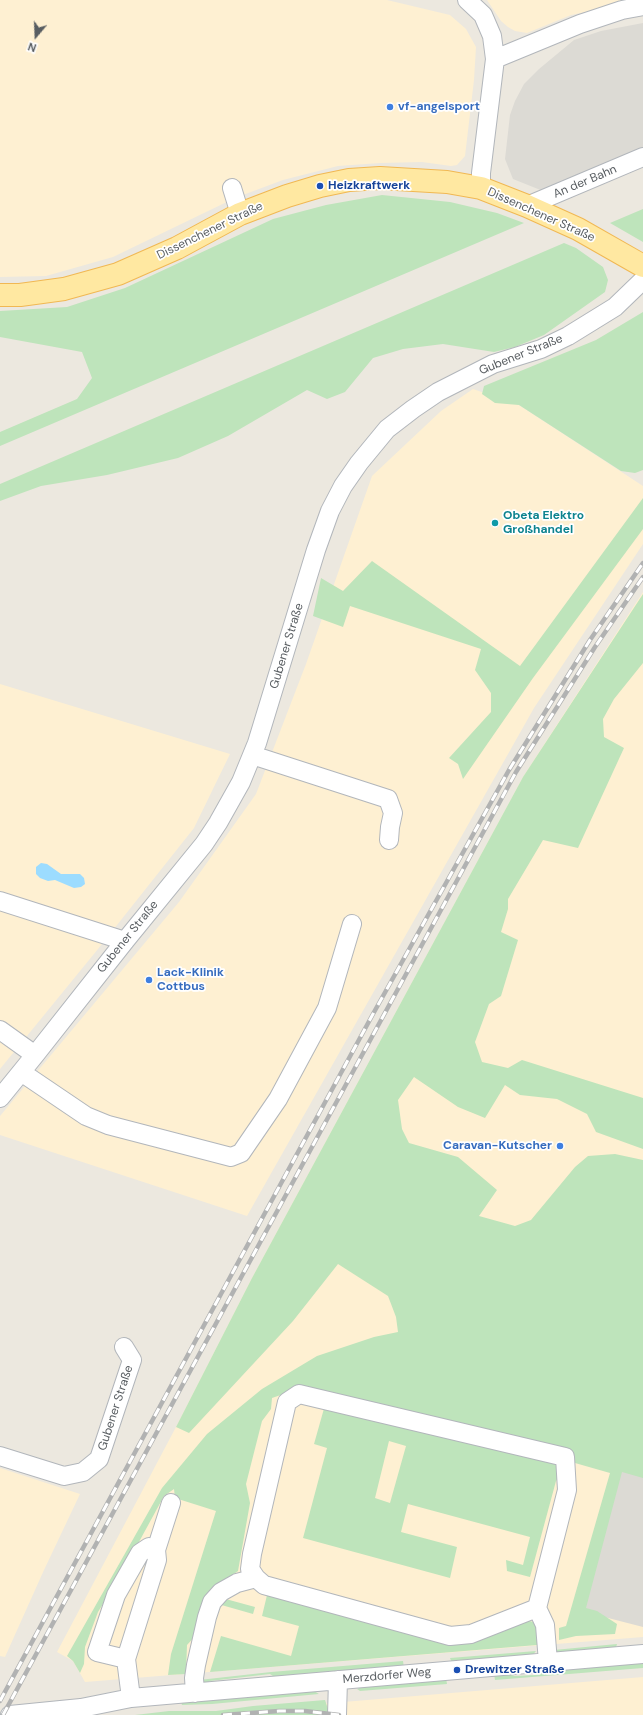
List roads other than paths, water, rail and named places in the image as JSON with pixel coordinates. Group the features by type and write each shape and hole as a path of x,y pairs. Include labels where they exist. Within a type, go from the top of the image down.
{"main road":[{"name":"Dissenchener Straße","path":"0,295 20,295 64,289 118,274 177,248 240,214 287,196 320,186 349,180 380,178 447,182 481,188 527,206 578,229 643,266"}],"street":[{"path":"467,0 483,15 492,36 495,59 481,173 481,188"},
{"path":"495,59 580,24 622,10 643,6"},
{"name":"An der Bahn","path":"527,206 643,157"},
{"path":"232,188 240,214"},
{"name":"Gubener Straße","path":"0,1098 125,940 204,844 242,782 330,511 343,486 359,463 387,429 438,392 493,364 541,349 568,336 615,308 643,280"},
{"path":"252,755 388,799 393,813 389,840"},
{"path":"0,901 125,940"},
{"path":"21,1072 86,1116 108,1125 231,1157 241,1153 278,1100 327,1008 352,924"},
{"path":"0,1030 35,1055"},
{"name":"Gubener Straße","path":"0,1456 64,1476 83,1472 99,1460 132,1360 124,1347"},
{"path":"537,1608 471,1634 450,1636 264,1585 256,1578 250,1569 252,1554 287,1402 299,1394 565,1457 567,1490 537,1608 545,1625 548,1662"},
{"path":"131,1698 126,1659 157,1560 156,1550 171,1503"},
{"path":"126,1659 97,1652 116,1595 140,1553 149,1548 156,1550"},
{"path":"195,1693 194,1678 196,1665 212,1602 221,1592 237,1583 256,1578"},
{"name":"Merzdorfer Weg","path":"0,1705 81,1696 131,1698 195,1693 643,1654"},
{"path":"337,1715 338,1680"},
{"name":"Merzdorfer Weg","path":"10,1715 81,1708 131,1698"}],"water":[{"path":"41,863 47,864 61,874 80,874 84,878 85,884 81,887 74,888 55,880 48,881 40,878 36,874 36,867"}],"railway":[{"path":"0,1701 373,1014 509,770 590,640 643,563"},
{"path":"3,1715 516,772 595,647 643,577"},
{"path":"223,1715 279,1711 305,1711 339,1715"}],"place":[{"name":"vf-angelsport","path":"390,107"},
{"name":"Heizkraftwerk","path":"320,186"},
{"name":"Obeta Elektro Großhandel","path":"495,523"},
{"name":"Lack-Klinik Cottbus","path":"149,980"},
{"name":"Caravan-Kutscher","path":"560,1146"},
{"name":"Drewitzer Straße","path":"457,1670"}]}
